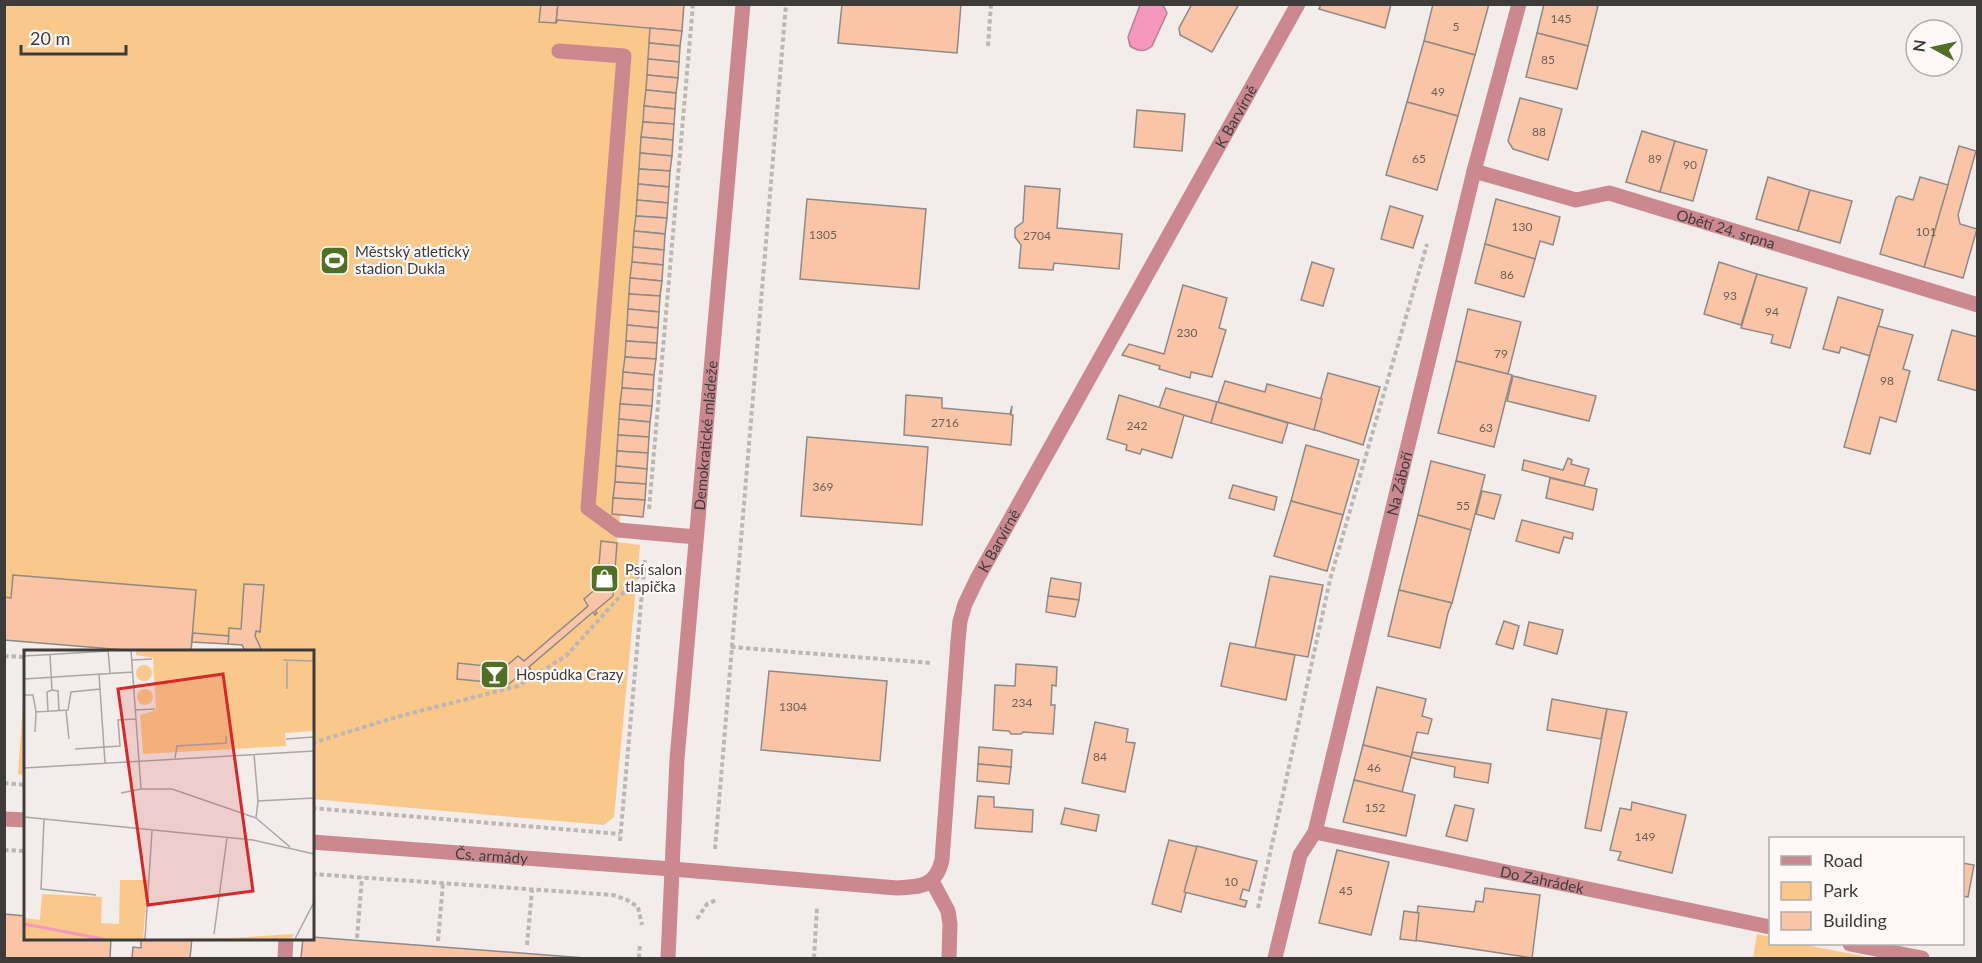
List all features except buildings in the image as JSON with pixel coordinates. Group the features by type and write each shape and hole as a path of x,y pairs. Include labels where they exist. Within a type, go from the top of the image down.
{"street":[{"name":"Demokratické mládeže","path":"668,958 677,759 743,4"},
{"name":"K Barvírně","path":"932,881 939,873 942,860 956,665 960,621 965,604 976,579 1298,4"},
{"name":"Na Záboří","path":"1275,958 1300,855 1315,832 1474,171 1519,4"},
{"path":"559,51 624,56 588,508 618,530 696,537"},
{"name":"Obětí 24. srpna","path":"1474,171 1576,200 1609,193 1977,305"},
{"path":"4,819 24,820"},
{"name":"Do Zahrádek","path":"1315,832 1769,927"},
{"name":"Čs. armády","path":"314,842 672,869"},
{"path":"672,869 897,888 916,887 932,881 948,911 949,958"},
{"path":"285,958 286,939"},
{"path":"1855,945 1922,958"}],"path":[{"path":"618,865 693,4"},
{"path":"713,900 715,841 786,4"},
{"path":"988,46 991,4"},
{"path":"1257,913 1330,580 1430,233"},
{"path":"314,742 400,716 518,686 566,657 644,571"},
{"path":"731,647 956,665"},
{"path":"4,656 24,657"},
{"path":"4,783 24,785"},
{"path":"314,808 620,834"},
{"path":"4,850 24,851"},
{"path":"314,873 613,895 638,907 642,922 641,931"},
{"path":"357,938 362,877"},
{"path":"438,941 443,883"},
{"path":"527,945 532,890"},
{"path":"696,925 701,910 713,900 721,898"},
{"path":"814,958 817,902"},
{"path":"639,958 640,940"}],"green space":[{"name":"Městský atletický stadion Dukla","path":"5,5 684,5 643,517 620,515 617,542 640,545 614,817 604,825 314,799 314,650 244,650 242,645 193,642 191,650 125,650 5,640"},
{"path":"24,688 24,775 18,774"},
{"path":"1757,934 1769,937 1769,945 1806,945 1873,958 1753,958"}],"shaded area":[{"path":"1140,5 1163,5 1167,13 1152,46 1144,50 1130,46 1128,37"}],"place":[{"name":"Městský atletický stadion Dukla","path":"334,260"},
{"name":"Psí salon tlapička","path":"604,578"},
{"name":"Hospůdka Crazy","path":"495,674"}]}
